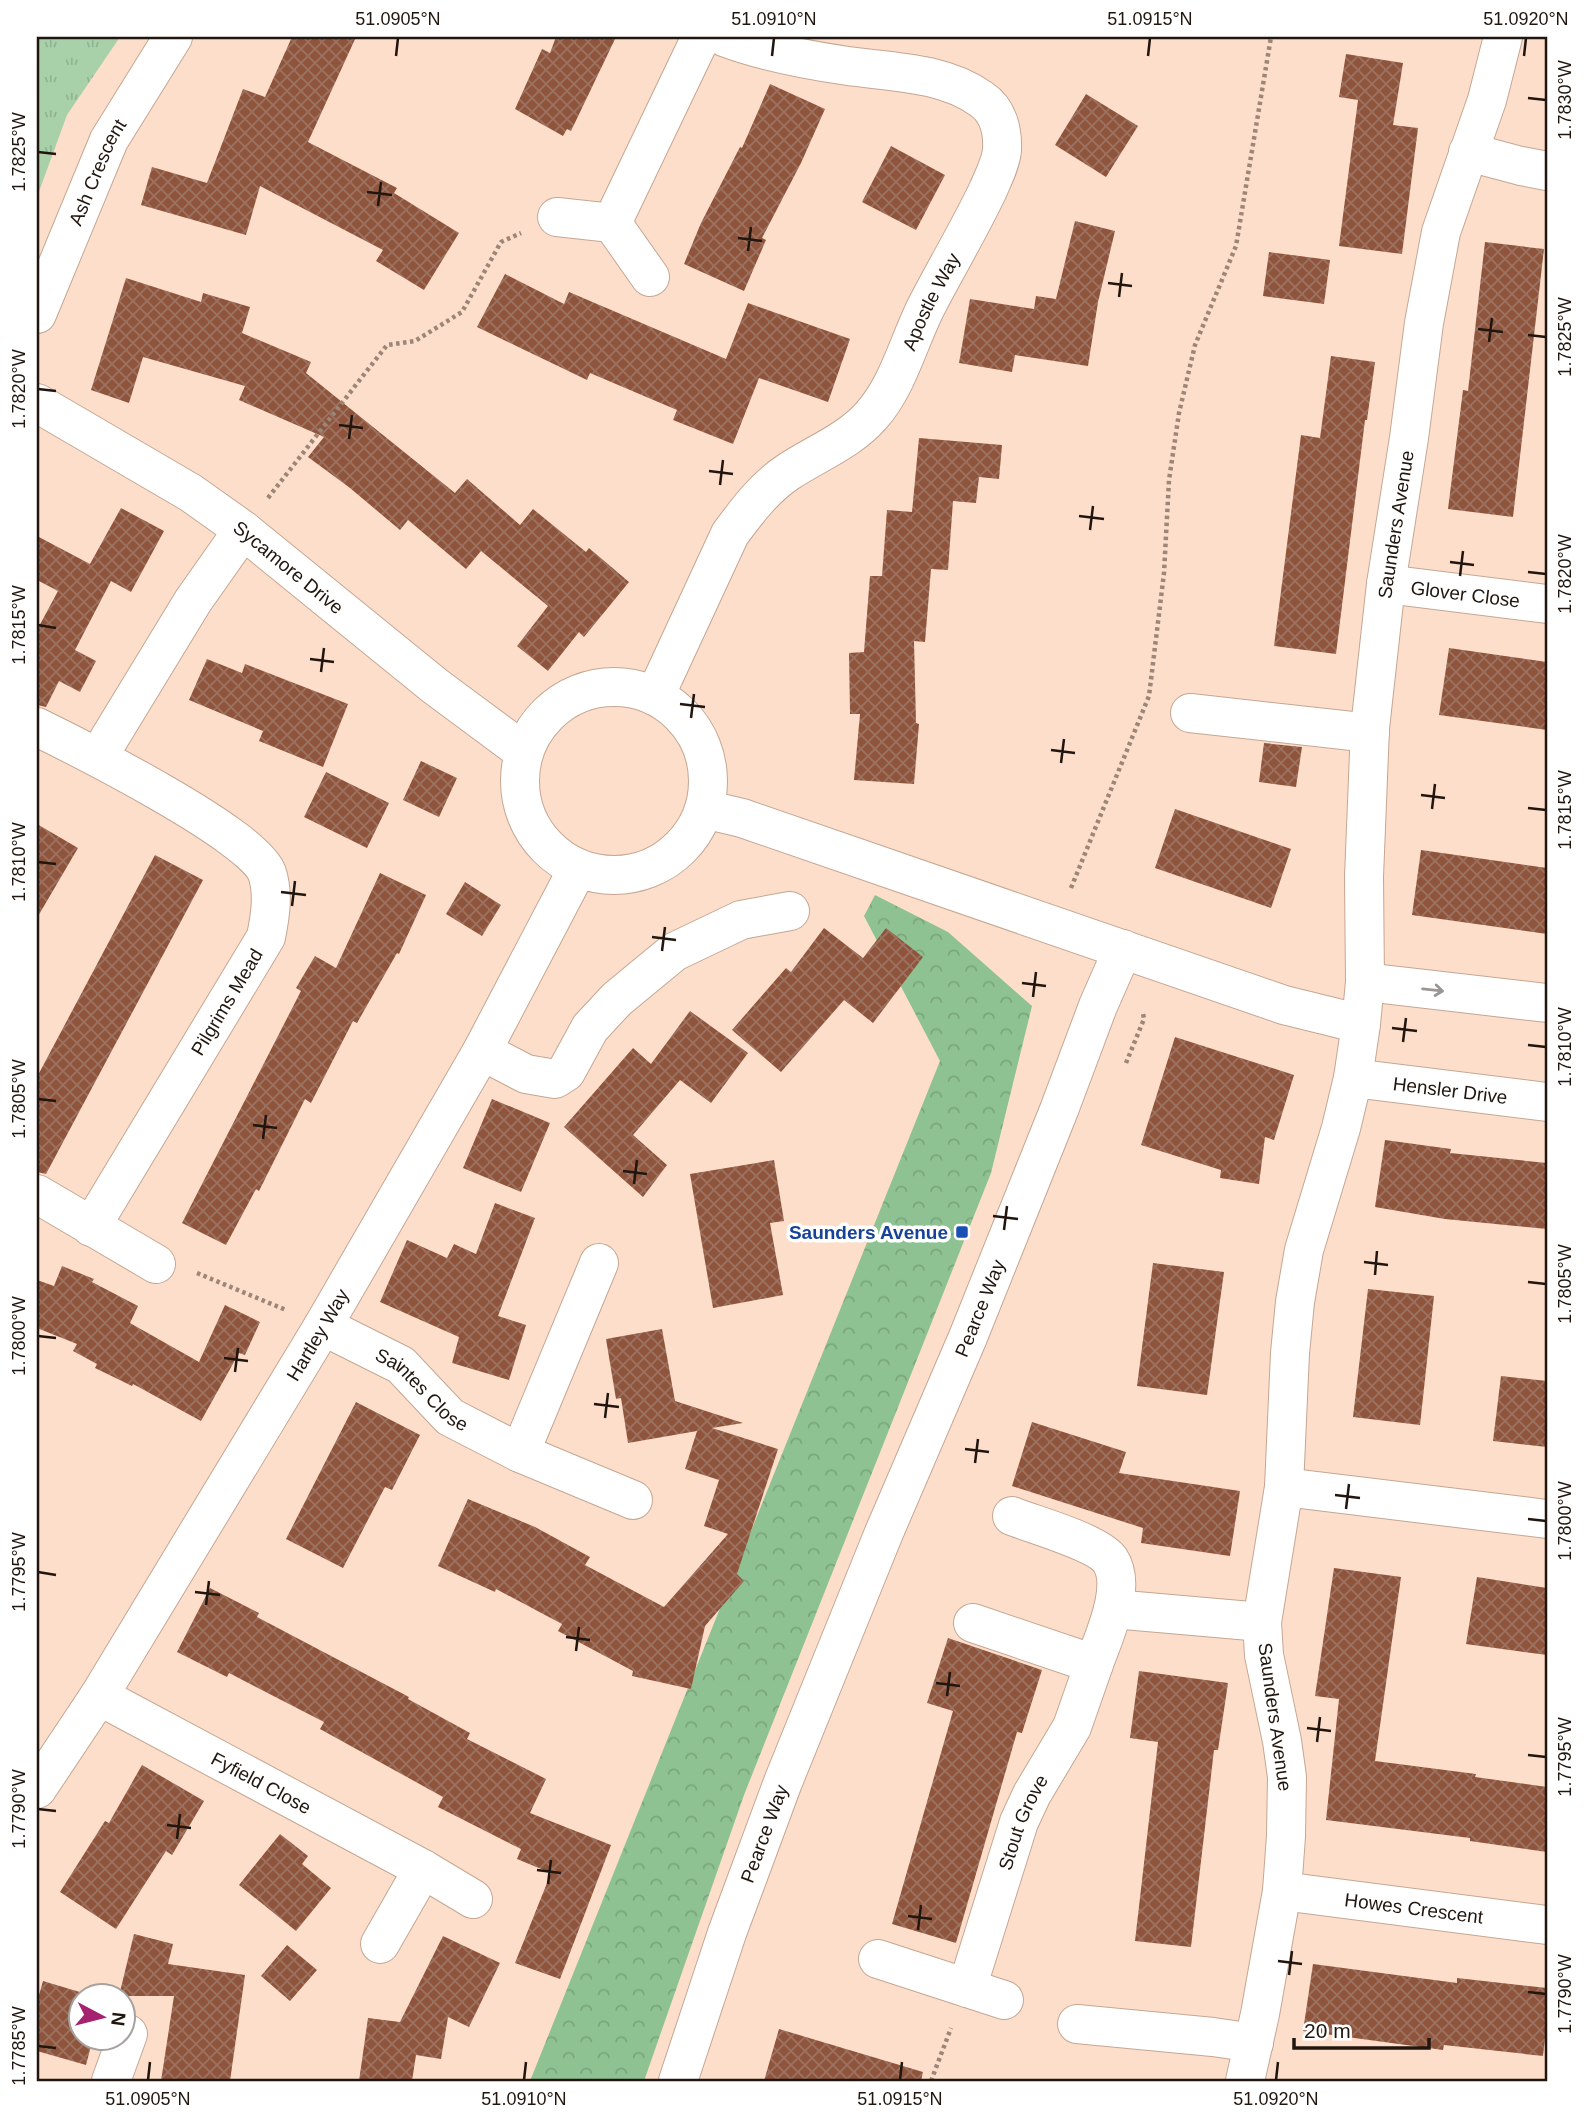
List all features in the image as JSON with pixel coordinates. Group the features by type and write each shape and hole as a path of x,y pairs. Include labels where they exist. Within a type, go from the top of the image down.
{"street":[{"name":"Ash Crescent","path":"37,314 109,140 173,37"},
{"path":"612,223 701,37"},
{"name":"Apostle Way","path":"655,696 730,534 746,512 762,493 786,473 843,439 868,419 882,402 926,306 976,216 1002,152 1000,128 995,113 982,99 955,85 895,71 848,66 783,54 724,37"},
{"name":"Saunders Avenue","path":"1245,2081 1282,1891 1286,1836 1287,1777 1264,1655 1262,1622 1284,1487 1294,1302 1304,1250 1342,1128 1361,1024 1365,982 1364,863 1370,733 1386,584 1424,323 1441,232 1487,100 1503,37"},
{"path":"1468,152 1547,171"},
{"path":"557,217 612,223 650,277"},
{"name":"Sycamore Drive","path":"37,403 191,494 243,530 435,686 524,752"},
{"path":"98,757 193,601 243,530"},
{"name":"Glover Close","path":"1386,584 1547,604"},
{"path":"611,687 634,688 655,696 678,711 695,732 705,757 709,783 704,809 693,833 675,852 653,867 628,874 603,875 578,868 558,856 541,840 529,820 522,798 520,775 524,752 534,731 549,713 567,699 588,691 611,687"},
{"path":"1190,713 1370,733"},
{"name":"Pilgrims Mead","path":"37,727 98,757 208,821 257,858 267,872 271,893 270,917 265,937 91,1227"},
{"path":"704,809 742,818 1284,1005 1361,1024"},
{"name":"Hartley Way","path":"37,1788 99,1696 323,1326 482,1051 578,868"},
{"path":"482,1051 526,1074 555,1079 566,1072 590,1028 617,999 674,952 741,920 790,911"},
{"name":"Pearce Way","path":"678,2081 727,1933 783,1782 883,1535 973,1324 1123,949"},
{"path":"1365,982 1547,1003"},
{"name":"Hensler Drive","path":"1353,1078 1547,1102"},
{"path":"37,1194 156,1264"},
{"path":"520,1452 599,1263"},
{"name":"Saintes Close","path":"323,1326 401,1365 450,1417 520,1452 632,1500"},
{"path":"1284,1487 1547,1519"},
{"name":"Stout Grove","path":"967,1988 1019,1822 1032,1794 1072,1727 1113,1609 1116,1589 1115,1573 1110,1560 1101,1552 1012,1516"},
{"path":"1113,1609 1262,1622"},
{"path":"973,1623 1094,1664"},
{"name":"Fyfield Close","path":"99,1696 423,1869 473,1899"},
{"path":"380,1944 423,1869"},
{"name":"Howes Crescent","path":"1282,1891 1547,1925"},
{"path":"878,1959 1004,2000"},
{"path":"1077,2024 1254,2043"},
{"path":"111,2081 121,2052"}],"path":[{"path":"1054,926 1084,861 1149,696 1164,573 1169,480 1179,413 1195,345 1236,246 1271,37"},
{"path":"243,530 387,345 415,341 462,312 501,242 557,217"},
{"path":"156,1264 183,1267 323,1326"},
{"path":"932,2081 967,1988"}],"green space":[{"path":"37,37 120,37 67,115 37,197"},
{"path":"875,895 948,932 1032,1006 991,1173 744,1795 644,2081 530,2081 940,1061 864,916"}],"building":[{"path":"292,37 356,37 308,142 397,188 394,193 459,233 424,290 376,261 383,250 260,186 246,235 141,205 152,167 207,183 243,89 265,97"},
{"path":"556,37 616,37 571,131 567,129 563,136 515,109 542,49 550,53"},
{"path":"1346,54 1403,63 1393,125 1418,128 1402,254 1339,246 1358,100 1339,97"},
{"path":"770,84 825,109 801,163 762,238 766,240 744,291 684,264 701,223 740,147 742,148"},
{"path":"1086,94 1138,126 1106,177 1055,145"},
{"path":"891,146 945,175 916,230 862,202"},
{"path":"1075,221 1115,231 1098,302 1088,366 1015,355 1012,372 959,363 970,299 1034,309 1036,296 1056,299"},
{"path":"1485,242 1544,249 1513,517 1448,509 1463,390 1468,391"},
{"path":"1269,252 1330,260 1324,304 1263,296"},
{"path":"505,274 564,304 569,292 726,359 748,303 850,339 828,402 759,378 733,444 673,420 677,410 590,373 587,380 477,327"},
{"path":"126,278 201,302 203,293 250,307 242,333 311,362 306,373 455,493 467,479 520,525 533,509 586,552 589,548 629,582 584,637 579,632 548,671 517,646 548,606 481,551 466,569 408,520 400,530 308,457 324,437 239,400 245,386 143,357 129,403 91,390"},
{"path":"1331,356 1375,362 1365,420 1336,654 1274,646 1301,435 1320,438"},
{"path":"919,438 1002,445 999,479 979,477 976,503 953,501 948,570 931,569 925,642 914,641 916,723 919,724 914,784 854,780 860,714 850,714 849,653 864,652 870,576 882,576 887,510 912,512"},
{"path":"121,508 164,531 131,592 111,581 75,650 96,661 80,692 59,681 46,707 37,705 37,630 58,591 37,580 37,536 90,564"},
{"path":"1449,648 1547,662 1547,730 1439,715"},
{"path":"207,659 242,673 245,664 348,704 323,767 259,741 263,731 189,700"},
{"path":"1264,743 1302,747 1296,787 1259,782"},
{"path":"421,761 457,778 439,817 403,800"},
{"path":"326,772 389,803 367,848 304,817"},
{"path":"1175,809 1291,849 1271,908 1155,868"},
{"path":"37,824 78,848 37,918"},
{"path":"1421,850 1547,868 1547,934 1412,915"},
{"path":"155,855 203,880 46,1174 37,1172 37,1077"},
{"path":"380,873 426,895 399,954 397,953 357,1023 353,1021 311,1103 305,1099 259,1191 256,1189 226,1245 182,1223 301,991 296,988 315,956 336,968"},
{"path":"465,882 501,905 482,936 446,914"},
{"path":"824,928 863,958 886,928 923,957 873,1023 844,1000 781,1072 732,1030 786,968 791,972"},
{"path":"690,1011 748,1053 711,1103 680,1080 633,1135 667,1165 643,1197 564,1127 633,1048 651,1064"},
{"path":"1175,1037 1294,1075 1274,1140 1265,1137 1259,1184 1220,1178 1221,1170 1141,1145"},
{"path":"492,1099 550,1123 521,1192 463,1168"},
{"path":"1385,1140 1451,1149 1450,1153 1547,1163 1547,1229 1445,1219 1375,1207"},
{"path":"774,1160 784,1221 770,1223 783,1295 713,1308 690,1174"},
{"path":"495,1203 535,1218 498,1316 526,1325 509,1380 452,1363 459,1337 380,1302 407,1240 447,1258 454,1244 476,1254"},
{"path":"1153,1263 1224,1272 1207,1395 1137,1386"},
{"path":"62,1266 94,1279 92,1282 138,1306 130,1323 199,1362 225,1305 260,1322 245,1355 239,1353 201,1421 133,1384 132,1386 95,1368 97,1364 73,1351 77,1344 37,1328 37,1280 54,1286"},
{"path":"1368,1289 1434,1296 1420,1425 1353,1417"},
{"path":"662,1329 675,1401 743,1423 712,1428 778,1449 737,1574 744,1581 705,1626 691,1689 632,1676 633,1671 558,1631 562,1624 496,1589 495,1592 438,1566 468,1499 535,1527 590,1557 585,1565 664,1607 728,1534 704,1526 719,1480 685,1469 697,1431 628,1443 621,1398 616,1399 606,1339"},
{"path":"1501,1376 1547,1381 1547,1447 1493,1441"},
{"path":"356,1402 420,1435 392,1490 385,1487 343,1568 286,1539"},
{"path":"1032,1422 1126,1452 1119,1473 1240,1491 1230,1556 1141,1543 1143,1528 1012,1486"},
{"path":"1334,1568 1401,1577 1375,1761 1476,1774 1475,1777 1547,1787 1547,1852 1470,1841 1470,1838 1326,1820 1339,1699 1315,1696"},
{"path":"1477,1577 1547,1588 1547,1655 1466,1644"},
{"path":"210,1588 259,1613 257,1617 409,1697 408,1699 470,1733 467,1739 546,1779 530,1813 611,1845 560,1979 515,1963 551,1873 517,1859 521,1849 438,1807 443,1797 320,1729 324,1722 229,1673 227,1677 177,1652"},
{"path":"948,1638 1042,1670 1022,1733 1017,1732 956,1943 892,1924 953,1711 927,1703"},
{"path":"1139,1671 1228,1683 1218,1750 1214,1750 1191,1947 1135,1941 1158,1742 1130,1738"},
{"path":"142,1765 204,1801 172,1855 166,1851 116,1929 60,1892 105,1821 109,1823"},
{"path":"280,1834 308,1856 302,1864 331,1888 296,1931 239,1885"},
{"path":"134,1934 173,1944 168,1964 245,1975 230,2081 161,2081 174,1996 136,1996 136,1982 122,1982"},
{"path":"443,1936 500,1963 469,2027 448,2017 441,2059 416,2055 412,2081 359,2081 368,2018 400,2022"},
{"path":"287,1945 317,1970 290,2001 261,1976"},
{"path":"1313,1964 1457,1983 1457,1978 1547,1988 1543,2056 1444,2045 1443,2050 1303,2031"},
{"path":"43,1981 66,1988 66,2052 89,2052 86,2065 37,2051 37,2002"},
{"path":"779,2029 923,2072 921,2081 764,2081"}],"place":[{"name":"Saunders Avenue","path":"962,1232"}]}
